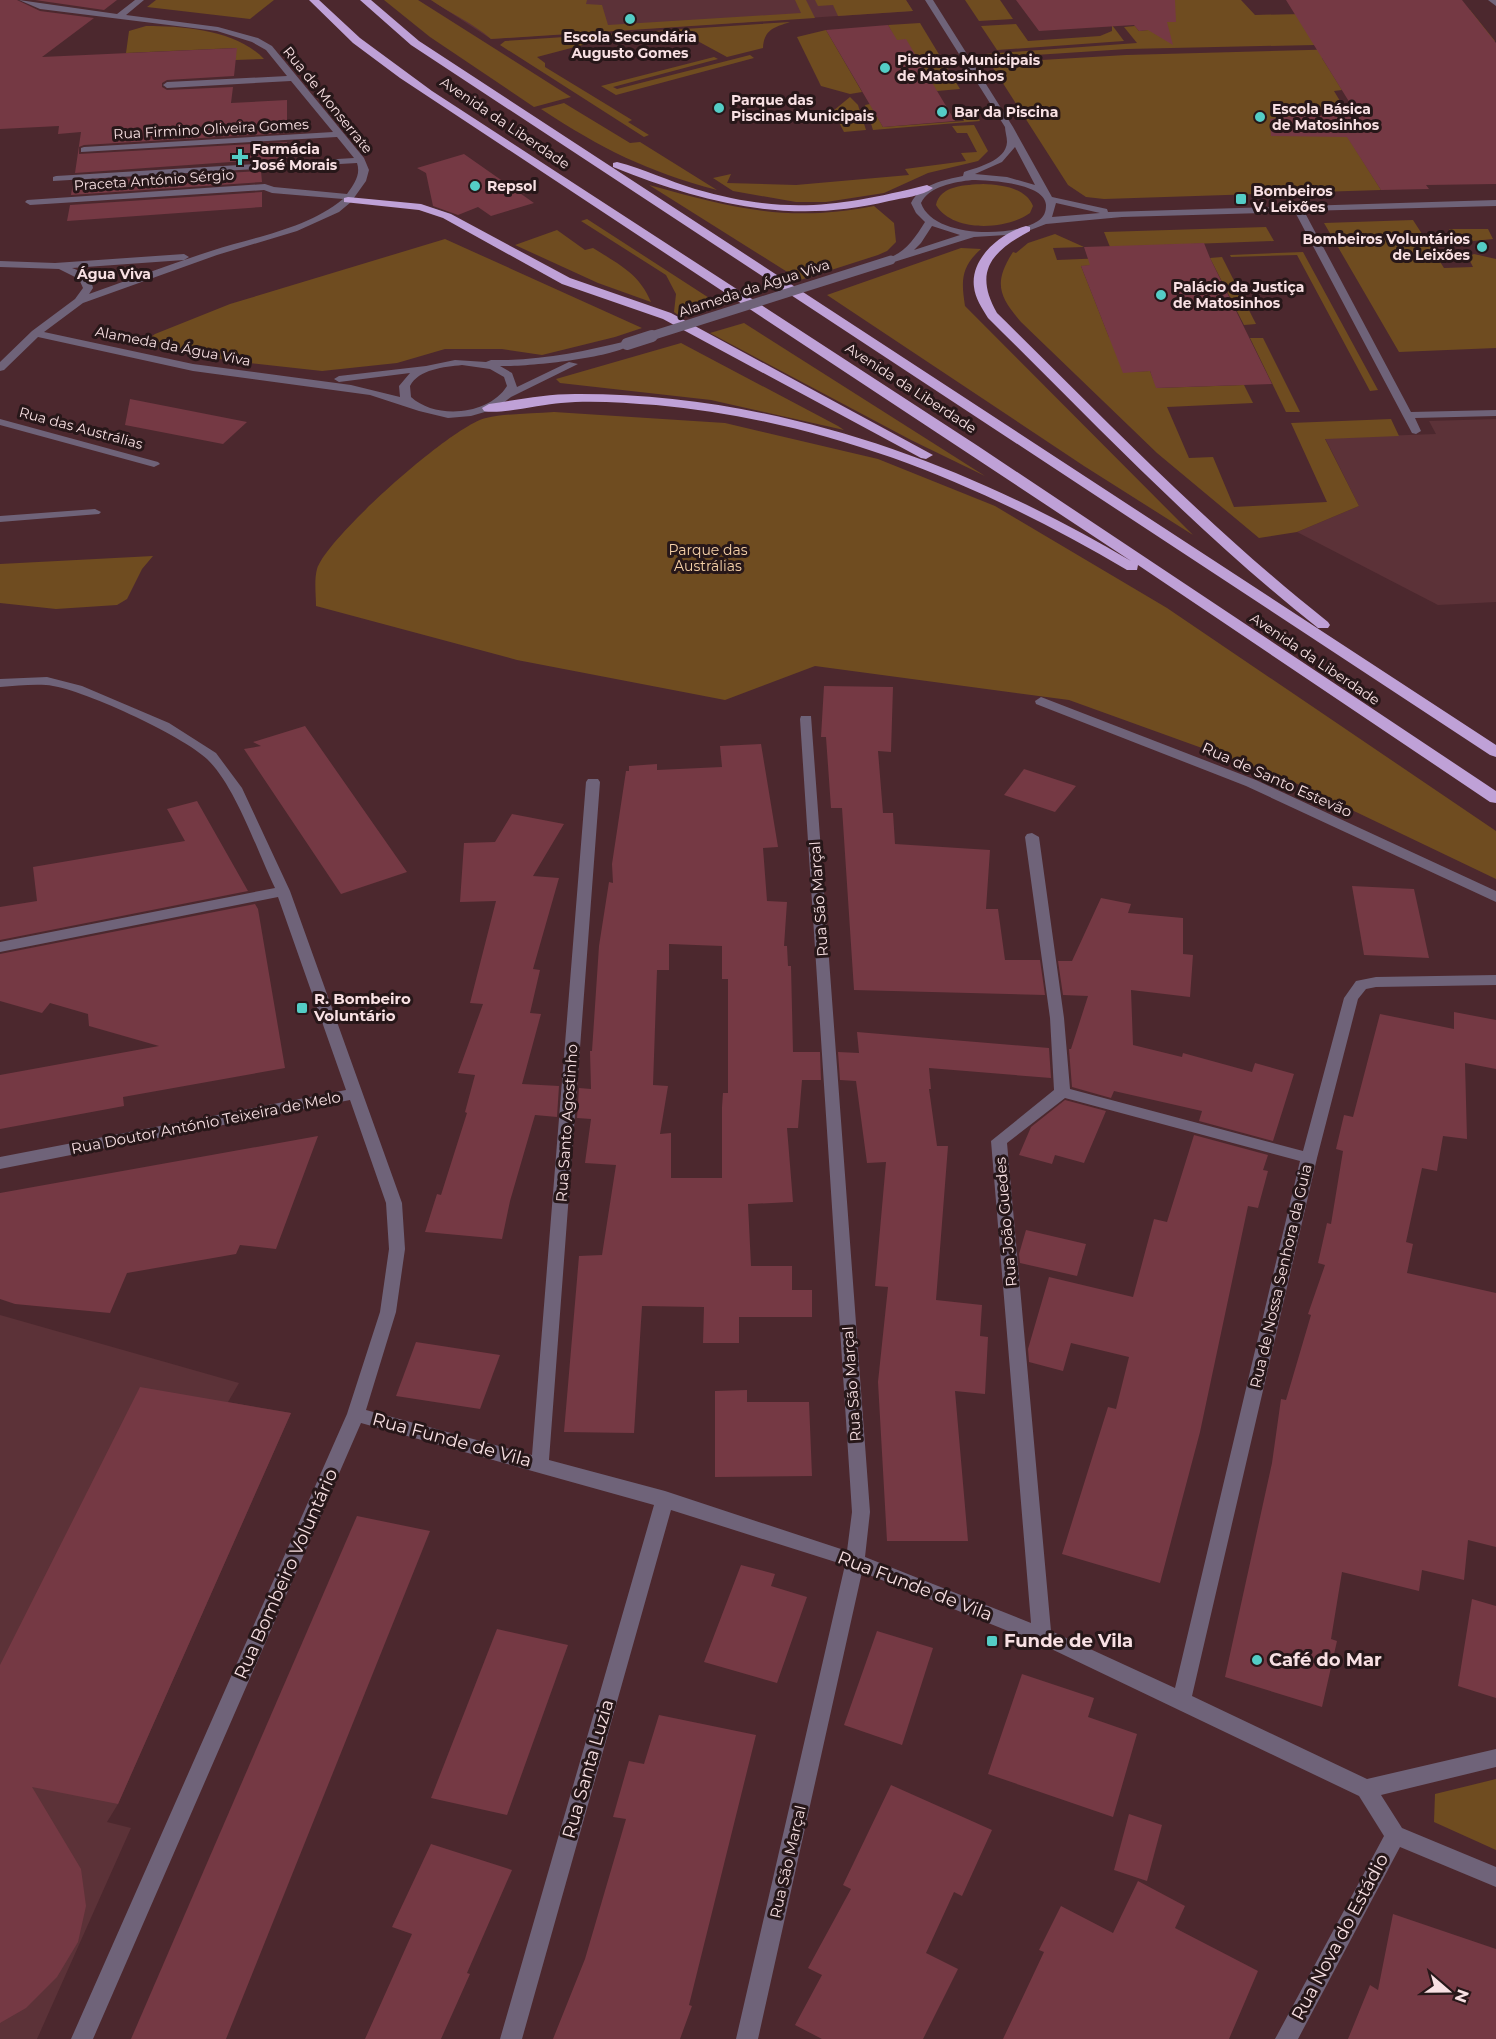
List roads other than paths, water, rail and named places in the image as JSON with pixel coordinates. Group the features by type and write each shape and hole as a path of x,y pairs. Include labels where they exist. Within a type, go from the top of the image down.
{"highway":[{"name":"Avenida da Liberdade","path":"314,0 338,26 418,85 670,254 966,442 1279,655 1496,798"},
{"name":"Avenida da Liberdade","path":"365,0 415,44 1496,752"},
{"path":"543,127 613,164 648,178 754,204 799,210 826,209 883,200 927,188"},
{"path":"349,198 421,207 447,216 566,281 667,316 1087,540 1279,655"},
{"path":"1026,229 996,246 980,273 980,292 992,315 1211,531 1261,576 1298,607 1496,752"},
{"path":"489,408 574,398 686,404 778,421 837,436 940,470 1004,497"}],"street":[{"name":"Rua de Monserrate","path":"23,0 40,6 195,25 237,33 269,48 341,134 361,160 364,170 361,181 349,198 336,210 318,220 214,253 79,301 36,333"},
{"path":"119,15 140,0"},
{"path":"929,0 1009,127 1047,197 1052,207 1044,221"},
{"path":"1492,0 1496,4"},
{"path":"167,85 295,78"},
{"path":"1009,127 1011,146 1007,153 990,165 927,188 917,204 921,213 930,221 950,229 975,234 993,234 1026,229 1044,221 1122,214 1496,202"},
{"name":"Rua Firmino Oliveira Gomes","path":"84,150 341,134"},
{"name":"Praceta António Sérgio","path":"56,179 361,160"},
{"path":"952,179 972,177 1004,179 1031,186 1047,197 1122,214"},
{"name":"Praceta António Sérgio","path":"30,202 265,187 272,190 349,198"},
{"path":"1298,209 1416,431"},
{"name":"Alameda da Água Viva","path":"891,260 908,251 918,241 930,221"},
{"name":"Alameda da Água Viva","path":"36,333 132,357 184,366 249,376 361,388 429,411 459,414 489,408 502,402 510,394 551,373 627,344 975,234"},
{"name":"Rua de Monserrate","path":"0,264 55,266 214,253"},
{"name":"Rua de Monserrate","path":"55,266 81,275 87,281 88,288 79,301"},
{"path":"0,368 36,333"},
{"name":"Alameda da Água Viva","path":"306,381 358,377 435,365 476,362 513,365 540,363 567,359 627,344"},
{"path":"476,362 503,371 510,378 513,386 510,394"},
{"path":"412,404 405,396 405,387 415,375 435,365"},
{"path":"1407,415 1496,413"},
{"name":"Rua das Austrálias","path":"0,422 154,464"},
{"path":"0,519 95,512"},
{"name":"Rua Doutor António Teixeira de Melo","path":"0,683 47,681 77,689 164,726 211,756 236,788 283,891 355,1094 0,1163"},
{"name":"Rua de Santo Estevão","path":"1041,701 1251,783 1496,897"},
{"name":"Rua São Marçal","path":"747,2039 855,1561 861,1512 806,719"},
{"name":"Rua Santo Agostinho","path":"540,1464 593,782"},
{"path":"1032,837 1057,1018 1062,1092 1309,1158"},
{"path":"0,947 283,891"},
{"name":"Rua de Nossa Senhora da Guia","path":"1181,1702 1309,1158 1351,998 1361,985 1376,982 1496,980"},
{"name":"Rua João Guedes","path":"1042,1637 999,1141 1062,1092"},
{"name":"Rua Bombeiro Voluntário","path":"82,2039 356,1414 388,1312 397,1249 394,1203 355,1094"},
{"name":"Rua Funde de Vila","path":"356,1414 665,1499 855,1561 1042,1637 1366,1790"},
{"name":"Rua Santa Luzia","path":"511,2039 665,1499"},
{"path":"1496,1758 1366,1790 1395,1835 1496,1877"},
{"name":"Rua Nova do Estádio","path":"1286,2039 1395,1835"}],"place":[{"name":"Escola Secundária Augusto Gomes","path":"630,19"},
{"name":"Piscinas Municipais de Matosinhos","path":"885,68"},
{"name":"Parque das Piscinas Municipais","path":"719,108"},
{"name":"Bar da Piscina","path":"942,112"},
{"name":"Escola Básica de Matosinhos","path":"1260,117"},
{"name":"Farmácia José Morais","path":"240,157"},
{"name":"Repsol","path":"475,186"},
{"name":"Bombeiros V. Leixões","path":"1241,199"},
{"name":"Bombeiros Voluntários de Leixões","path":"1482,247"},
{"name":"Palácio da Justiça de Matosinhos","path":"1161,295"},
{"name":"R. Bombeiro Voluntário","path":"302,1008"},
{"name":"Funde de Vila","path":"992,1641"},
{"name":"Café do Mar","path":"1257,1660"}],"district":[{"name":"Água Viva","path":"114,274"}],"park label":[{"name":"Parque das Austrálias","path":"708,558"}]}
